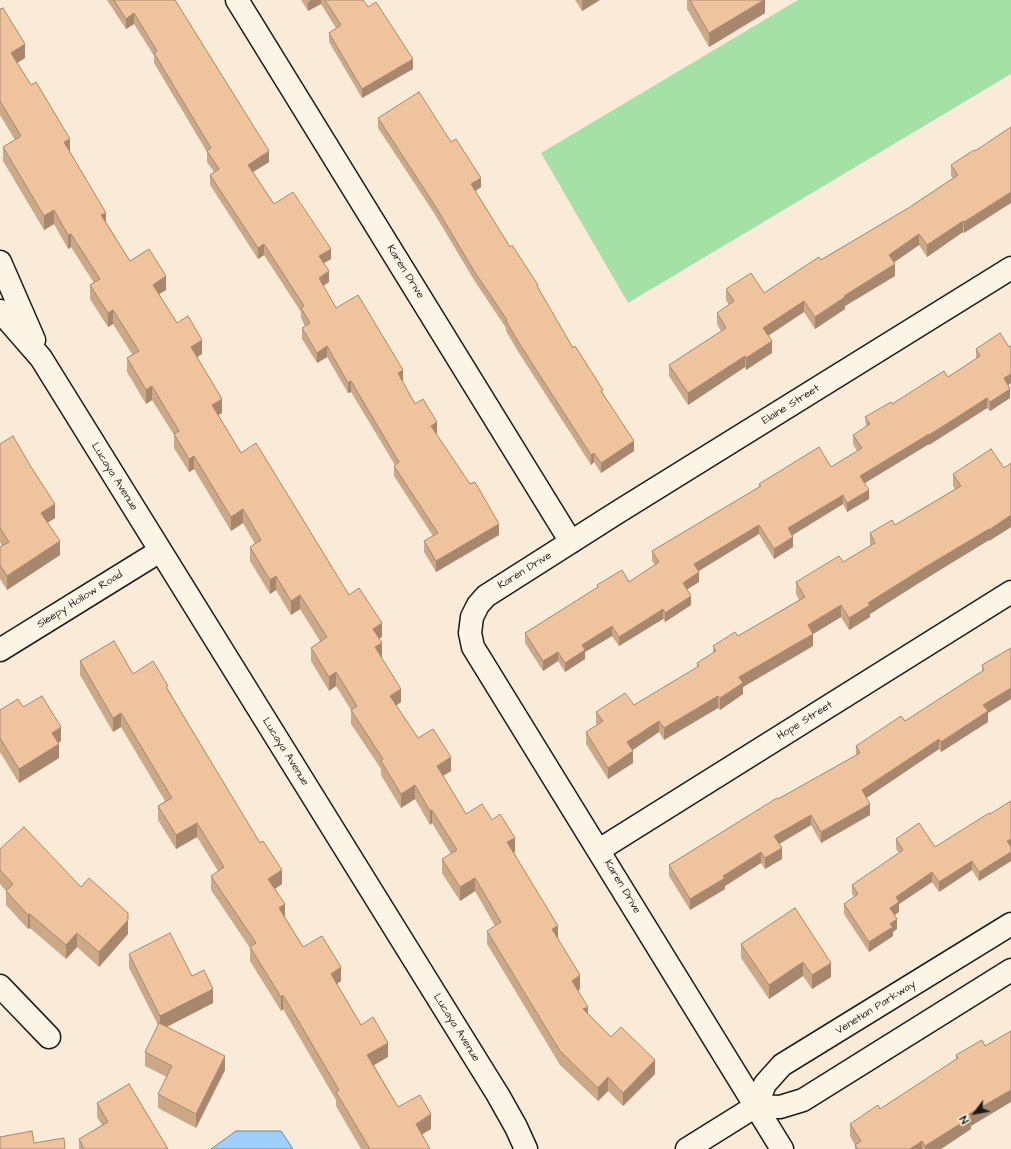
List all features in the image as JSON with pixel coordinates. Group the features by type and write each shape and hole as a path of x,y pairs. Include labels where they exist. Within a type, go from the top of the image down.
{"street":[{"name":"Karen Drive","path":"237,0 571,542 486,596 478,605 472,617 470,633 473,647 782,1149"},
{"name":"Lucaya Avenue","path":"0,262 41,358 498,1095 516,1127 526,1149"},
{"name":"Elaine Street","path":"571,542 1011,268"},
{"name":"Lucaya Avenue","path":"0,311 41,358"},
{"name":"Sleepy Hollow Road","path":"0,650 160,551"},
{"name":"Hope Street","path":"599,850 1011,592"},
{"name":"Venetian Parkway","path":"756,1106 765,1084 782,1065 1011,924"},
{"path":"687,1149 756,1106 780,1107 803,1100 1011,970"},
{"path":"0,986 49,1037"}],"green space":[{"path":"798,0 1011,0 1011,74 628,303 541,153"}],"water":[{"path":"236,1131 281,1131 293,1149 211,1149"}],"building":[{"path":"114,0 175,0 269,151 248,165 274,204 293,192 331,249 319,256 329,271 319,278 336,308 358,295 403,370 398,373 415,404 423,399 437,422 431,426 470,484 475,482 499,524 436,561 424,541 438,533 394,466 399,462 351,381 348,383 327,346 317,353 302,328 310,323 301,308 304,306 264,244 258,248 210,175 219,169 207,151 211,148 154,53 157,51 134,13 126,19"},
{"path":"325,0 363,0 368,7 376,2 413,59 362,89 329,33 341,25"},
{"path":"690,0 764,0 709,33"},
{"path":"3,8 25,44 11,53 31,85 36,82 70,139 64,142 106,213 101,215 130,261 149,249 166,276 153,285 177,323 188,316 202,340 191,347 222,399 212,405 241,453 256,443 349,595 359,588 382,623 373,629 382,643 375,647 401,689 390,696 418,738 433,729 451,757 437,766 466,814 482,804 492,820 500,814 515,838 507,842 558,926 552,929 580,975 572,981 588,1007 583,1009 611,1037 621,1027 655,1060 623,1093 608,1077 598,1088 560,1051 487,931 501,922 475,878 460,887 442,859 457,850 432,810 430,811 415,785 401,794 381,761 383,759 351,710 357,706 336,672 329,677 311,648 327,637 300,595 291,601 276,576 270,580 250,547 261,540 243,509 231,517 194,456 189,459 174,434 179,431 152,386 146,390 127,358 139,351 113,310 108,313 90,285 100,279 71,234 68,235 54,210 44,216 3,147 21,136 0,101 0,9"},
{"path":"419,92 451,142 456,139 481,178 471,184 510,247 512,245 538,285 537,286 573,348 575,346 603,390 601,391 634,441 601,463 594,453 591,455 519,343 506,321 507,320 474,271 434,204 378,118"},
{"path":"1011,127 1011,192 927,245 919,234 889,255 895,264 844,296 845,297 815,317 804,301 763,328 772,341 746,358 745,356 688,393 669,365 726,328 717,313 734,301 726,289 751,273 764,293 819,257 821,260 910,207 958,175 951,165"},
{"path":"1000,333 1009,347 1011,346 1011,374 1004,378 1010,389 990,402 987,398 860,476 869,490 847,503 843,495 788,528 793,537 774,549 759,525 694,564 699,572 683,583 691,596 665,613 663,609 619,637 612,626 582,645 585,650 565,663 558,652 543,661 525,633 622,570 629,582 659,562 652,551 761,486 759,484 819,447 831,467 862,448 853,435 870,424 865,417 891,402 892,404 944,371 948,377 980,356 976,349"},
{"path":"13,436 55,504 41,513 60,541 7,576 0,565 0,547 9,542 0,528 0,444"},
{"path":"991,449 1004,468 1011,463 1011,515 989,530 922,569 868,603 870,605 849,618 841,605 808,625 813,634 739,677 743,683 720,698 718,696 664,728 659,721 627,742 633,751 608,768 586,732 603,721 596,712 625,693 634,705 699,666 697,663 716,651 713,646 735,632 738,636 805,597 796,582 839,556 843,562 875,543 870,533 892,520 895,525 961,486 953,474"},
{"path":"114,641 133,674 153,661 168,686 166,687 260,843 263,841 282,870 268,879 285,904 279,908 303,947 322,936 341,967 331,974 361,1025 373,1017 388,1043 367,1055 398,1107 420,1095 431,1114 416,1124 430,1149 370,1149 336,1092 339,1090 283,995 281,997 250,947 256,943 211,876 224,867 197,823 176,835 158,806 172,798 121,713 113,718 80,661"},
{"path":"1011,648 1011,688 983,705 988,711 941,742 939,739 862,790 870,804 821,832 811,815 774,836 782,848 765,858 761,852 723,876 725,878 690,899 669,865 777,798 778,799 860,753 856,746 901,716 905,721 984,670 982,665"},
{"path":"42,696 61,727 52,733 59,744 19,769 0,738 0,710 18,699 23,707"},
{"path":"1011,801 1011,839 1007,841 1011,847 1011,852 979,872 972,861 939,882 932,872 896,897 899,902 890,908 897,919 890,924 893,927 869,942 844,904 858,894 852,885 903,850 896,839 919,823 935,847"},
{"path":"24,827 81,887 89,878 128,913 128,920 99,952 77,933 66,945 30,914 28,915 6,891 13,884 0,870 0,849"},
{"path":"795,908 831,963 812,975 803,962 769,985 741,944"},
{"path":"170,933 192,976 204,970 213,989 160,1016 129,954"},
{"path":"159,1023 225,1056 196,1114 158,1094 172,1066 145,1052"},
{"path":"1011,1031 1011,1090 969,1114 971,1117 925,1146 922,1141 910,1149 858,1149 855,1145 861,1141 850,1124 878,1105 880,1109 958,1058 956,1055 982,1040 985,1046"},
{"path":"129,1084 168,1149 84,1149 79,1139 108,1122 97,1103"},
{"path":"32,1131 34,1143 64,1138 65,1149 0,1149 0,1137"}]}
